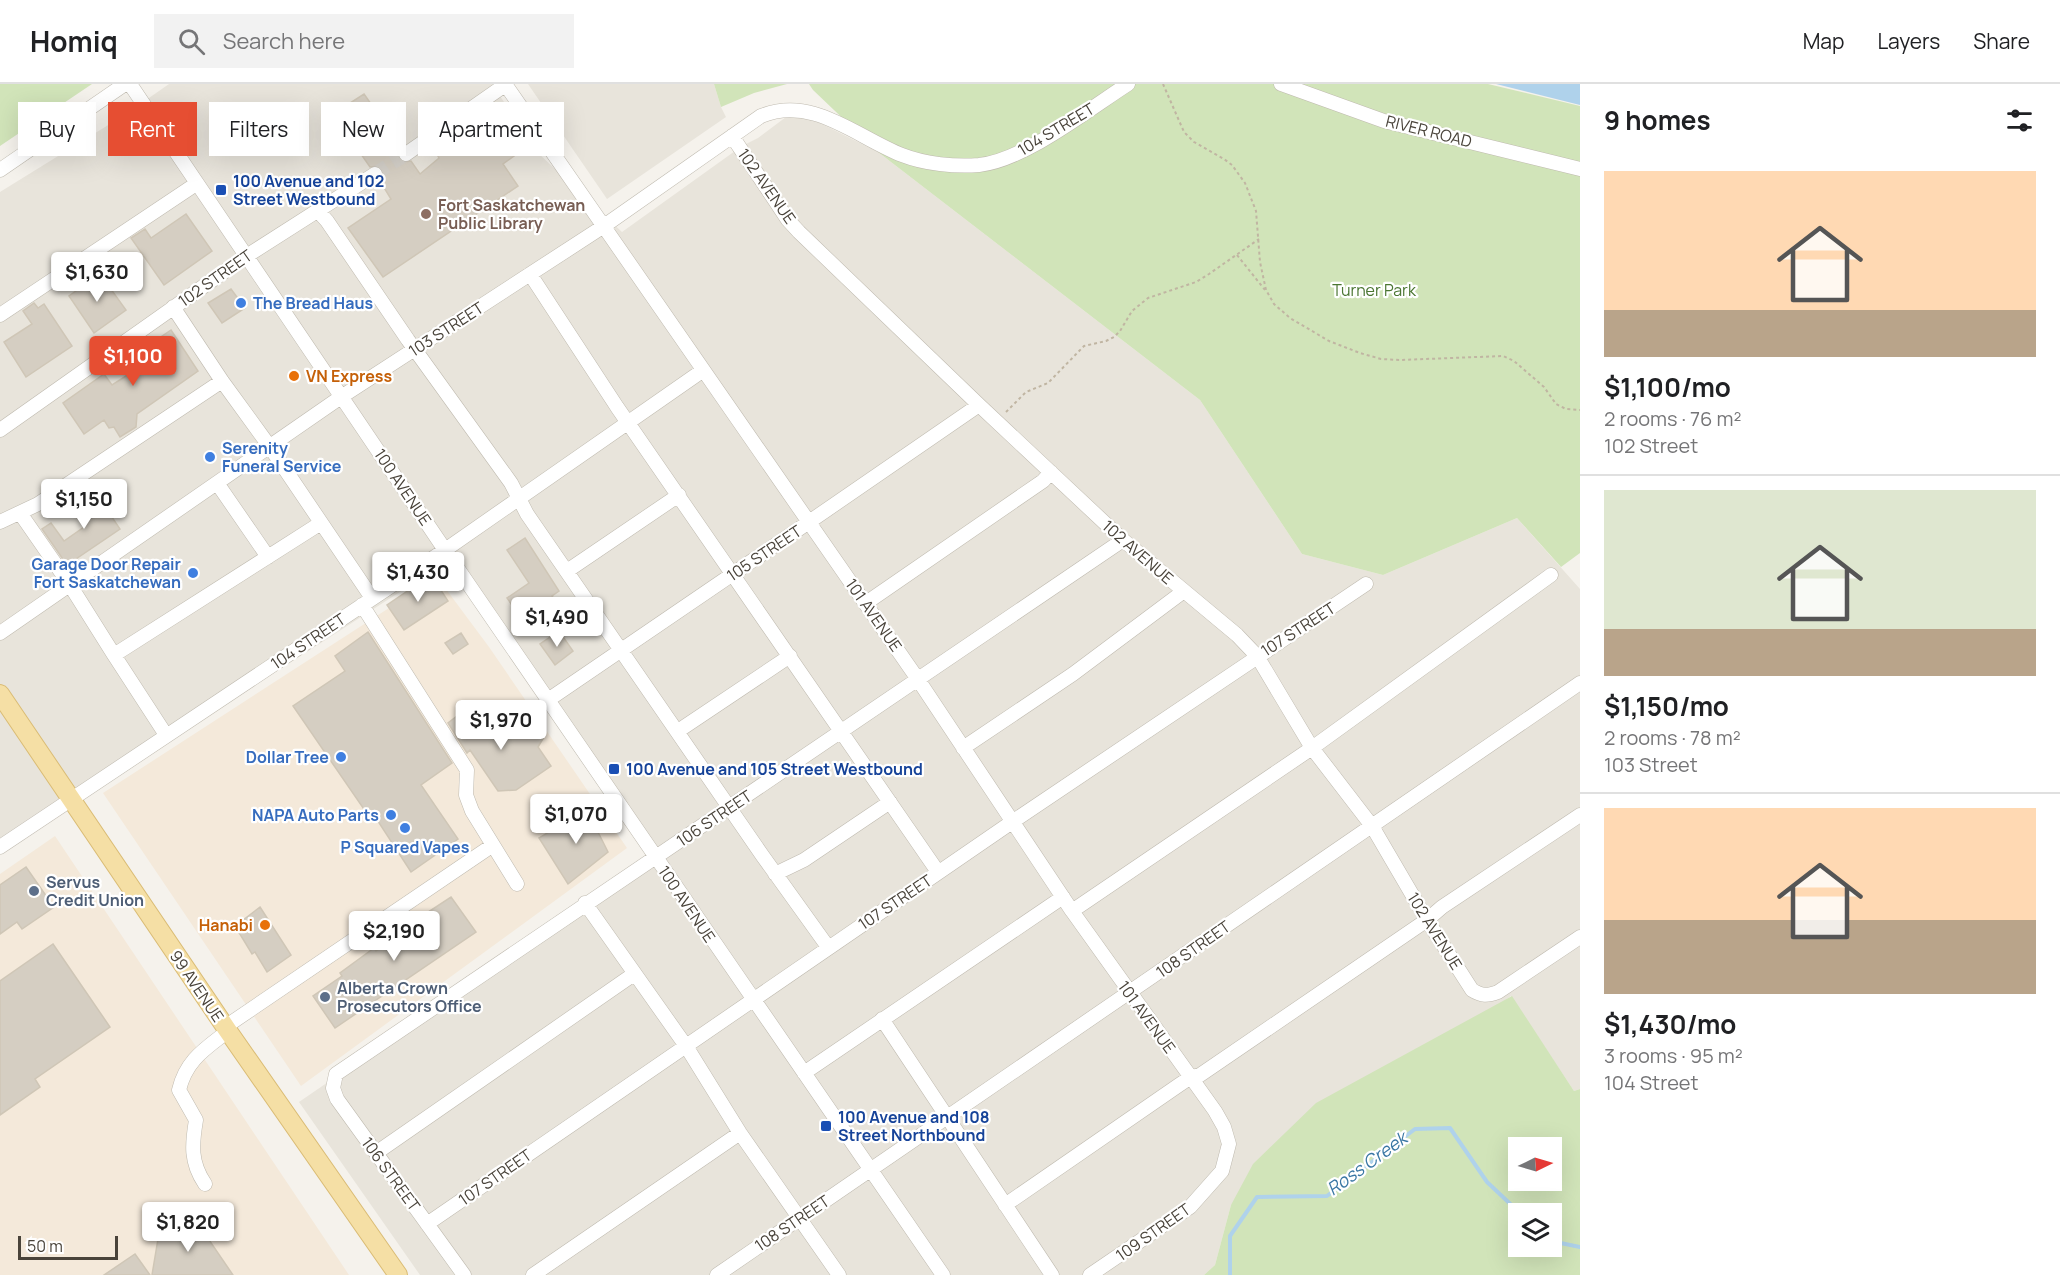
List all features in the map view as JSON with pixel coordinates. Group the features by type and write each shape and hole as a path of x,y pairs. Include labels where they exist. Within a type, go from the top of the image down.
{"main road":[{"name":"99 AVENUE","path":"0,694 226,1029 398,1275"}],"street":[{"path":"0,170 125,84"},
{"name":"100 AVENUE","path":"130,84 445,550 943,1275"},
{"path":"406,154 505,84"},
{"name":"101 AVENUE","path":"505,84 866,603 1072,911 1215,1111 1224,1127 1229,1144 1227,1153"},
{"name":"104 STREET","path":"811,112 918,160 981,165 1004,159 1039,142 1128,84"},
{"name":"RIVER ROAD","path":"1281,84 1384,121 1580,169"},
{"name":"103 STREET","path":"0,633 342,397 603,226 752,121 771,112 785,110 811,112"},
{"name":"102 AVENUE","path":"732,136 789,220 978,405 1123,540 1237,635 1257,656 1312,748 1371,826 1472,990 1487,996 1498,992 1580,937"},
{"name":"102 STREET","path":"0,430 245,257 375,174"},
{"path":"0,315 196,184"},
{"path":"318,211 519,498 567,572 775,874 828,947"},
{"path":"530,274 628,422 938,872"},
{"path":"174,307 321,524 367,601 467,770 466,795 472,811 517,884"},
{"name":"104 STREET","path":"0,847 445,550 702,370"},
{"path":"0,522 38,504 222,381"},
{"name":"105 STREET","path":"548,700 978,405"},
{"path":"866,603 1043,481 1051,472"},
{"path":"217,483 268,557"},
{"path":"567,572 679,495"},
{"path":"20,513 70,585 166,735"},
{"path":"114,655 321,524"},
{"name":"106 STREET","path":"464,1275 334,1093 333,1080 336,1074 1123,540"},
{"path":"1072,911 1095,893 1312,748 1551,575"},
{"name":"107 STREET","path":"427,1224 938,872 1366,584"},
{"path":"963,748 1073,674 1184,591"},
{"path":"678,731 790,656"},
{"name":"108 STREET","path":"717,1275 1580,683"},
{"path":"775,874 804,860 890,802"},
{"path":"1005,1205 1191,1077 1200,1075 1427,920 1442,907 1580,815"},
{"path":"205,1184 197,1173 193,1159 192,1145 196,1120 179,1090 183,1075 199,1053 226,1029 493,845"},
{"path":"804,1073 1063,897"},
{"path":"585,903 686,1046 740,1133 839,1275"},
{"path":"376,1153 634,974"},
{"path":"882,1019 1052,1275"},
{"path":"533,1275 740,1133"},
{"name":"109 STREET","path":"1090,1275 1190,1207 1222,1171 1227,1153"}],"path":[{"path":"1163,84 1185,132 1194,142 1232,165 1245,183 1256,211 1262,274 1267,292"},
{"path":"997,421 1026,392 1048,383 1084,345 1106,341 1114,337 1132,311 1148,298 1196,282 1259,239"},
{"path":"1237,255 1274,304 1290,318 1329,341 1381,359 1503,356 1514,361 1540,383 1560,406 1580,410"}],"shaded area":[{"path":"169,84 492,84 504,102 418,102 418,156 541,156 622,232 790,114 816,121 878,152 1200,400 1302,554 1383,575 1517,518 1580,589 1580,1089 1574,1091 1511,996 1231,1205 1215,1265 1204,1275 420,1275 299,1102 655,858 451,559 0,852 0,192 58,156 96,156 96,133 108,125 108,156 197,156 197,102 143,102"},
{"path":"528,84 714,84 726,117 607,199 564,136 564,102 540,102"},
{"path":"437,577 489,647 627,848 301,1086 103,793"},
{"path":"55,836 349,1275 0,1275 0,874"}],"green space":[{"path":"0,84 92,84 65,102 18,102 18,134 0,146"},
{"path":"714,84 787,84 754,93 721,107"},
{"name":"Turner Park","path":"809,84 1488,84 1580,106 1580,553 1561,567 1517,518 1383,575 1302,554 1200,400 878,152"},
{"path":"1512,996 1574,1091 1580,1089 1580,1275 1204,1275 1215,1265 1231,1205 1253,1164 1316,1103"}],"water":[{"path":"1496,84 1580,84 1580,105"}],"building":[{"path":"364,94 370,102 352,102"},
{"path":"362,156 398,156 398,159 403,162 411,161 420,174 439,158 438,156 514,156 503,164 518,186 383,277 348,228 391,199 380,181 384,173 379,166 370,167"},
{"path":"186,214 212,251 164,285 131,238 145,229 151,238"},
{"path":"100,274 126,310 94,333 69,296"},
{"path":"231,289 245,308 222,323 208,303"},
{"path":"34,303 38,308 44,304 72,346 26,377 4,342 32,324 23,311"},
{"path":"171,330 198,371 137,414 136,427 120,437 114,427 109,428 104,420 84,434 63,403 104,374 112,385 134,371 127,360"},
{"path":"95,492 120,529 67,565 42,529 51,523 64,541 84,527 71,509"},
{"path":"525,538 559,591 552,596 569,617 551,628 536,607 521,618 507,598 529,583 507,550"},
{"path":"431,575 448,601 404,630 387,605"},
{"path":"559,631 573,651 555,665 540,644"},
{"path":"368,632 452,763 421,785 458,839 411,872 374,815 370,818 293,706 345,671 335,656"},
{"path":"461,633 468,644 453,654 445,643"},
{"path":"470,706 481,723 511,728 510,732 544,737 538,747 551,766 516,790 498,791 470,750 467,753 448,723"},
{"path":"585,812 597,812 603,820 596,828 608,852 568,884 539,838"},
{"path":"26,867 54,907 22,929 17,922 0,934 0,885"},
{"path":"451,897 476,932 335,1028 313,996 342,976 340,973 374,948 376,951 418,923 416,920"},
{"path":"260,907 291,955 267,972 255,952 252,954 238,931 241,929 238,924"},
{"path":"53,944 110,1027 35,1079 40,1087 0,1115 0,981"},
{"path":"192,1215 233,1275 152,1275 158,1239"},
{"path":"135,1254 150,1275 104,1275"}],"waterway":[{"name":"Ross Creek","path":"1230,1275 1230,1236 1257,1197 1327,1196 1415,1129 1450,1128 1487,1182 1509,1203"},
{"name":"Ross Creek","path":"1562,1243 1580,1247"}],"tunnel":[{"path":"375,174 403,156"}],"place":[{"name":"100 Avenue and 102 Street Westbound","path":"221,190"},
{"name":"Fort Saskatchewan Public Library","path":"426,214"},
{"name":"The Bread Haus","path":"241,303"},
{"name":"VN Express","path":"294,376"},
{"name":"Serenity Funeral Service","path":"210,457"},
{"name":"Garage Door Repair Fort Saskatchewan","path":"193,573"},
{"name":"Dollar Tree","path":"341,757"},
{"name":"100 Avenue and 105 Street Westbound","path":"614,769"},
{"name":"NAPA Auto Parts","path":"391,815"},
{"name":"P Squared Vapes","path":"405,828"},
{"name":"Servus Credit Union","path":"34,891"},
{"name":"Hanabi","path":"265,925"},
{"name":"Alberta Crown Prosecutors Office","path":"325,997"},
{"name":"100 Avenue and 108 Street Northbound","path":"826,1126"}]}
